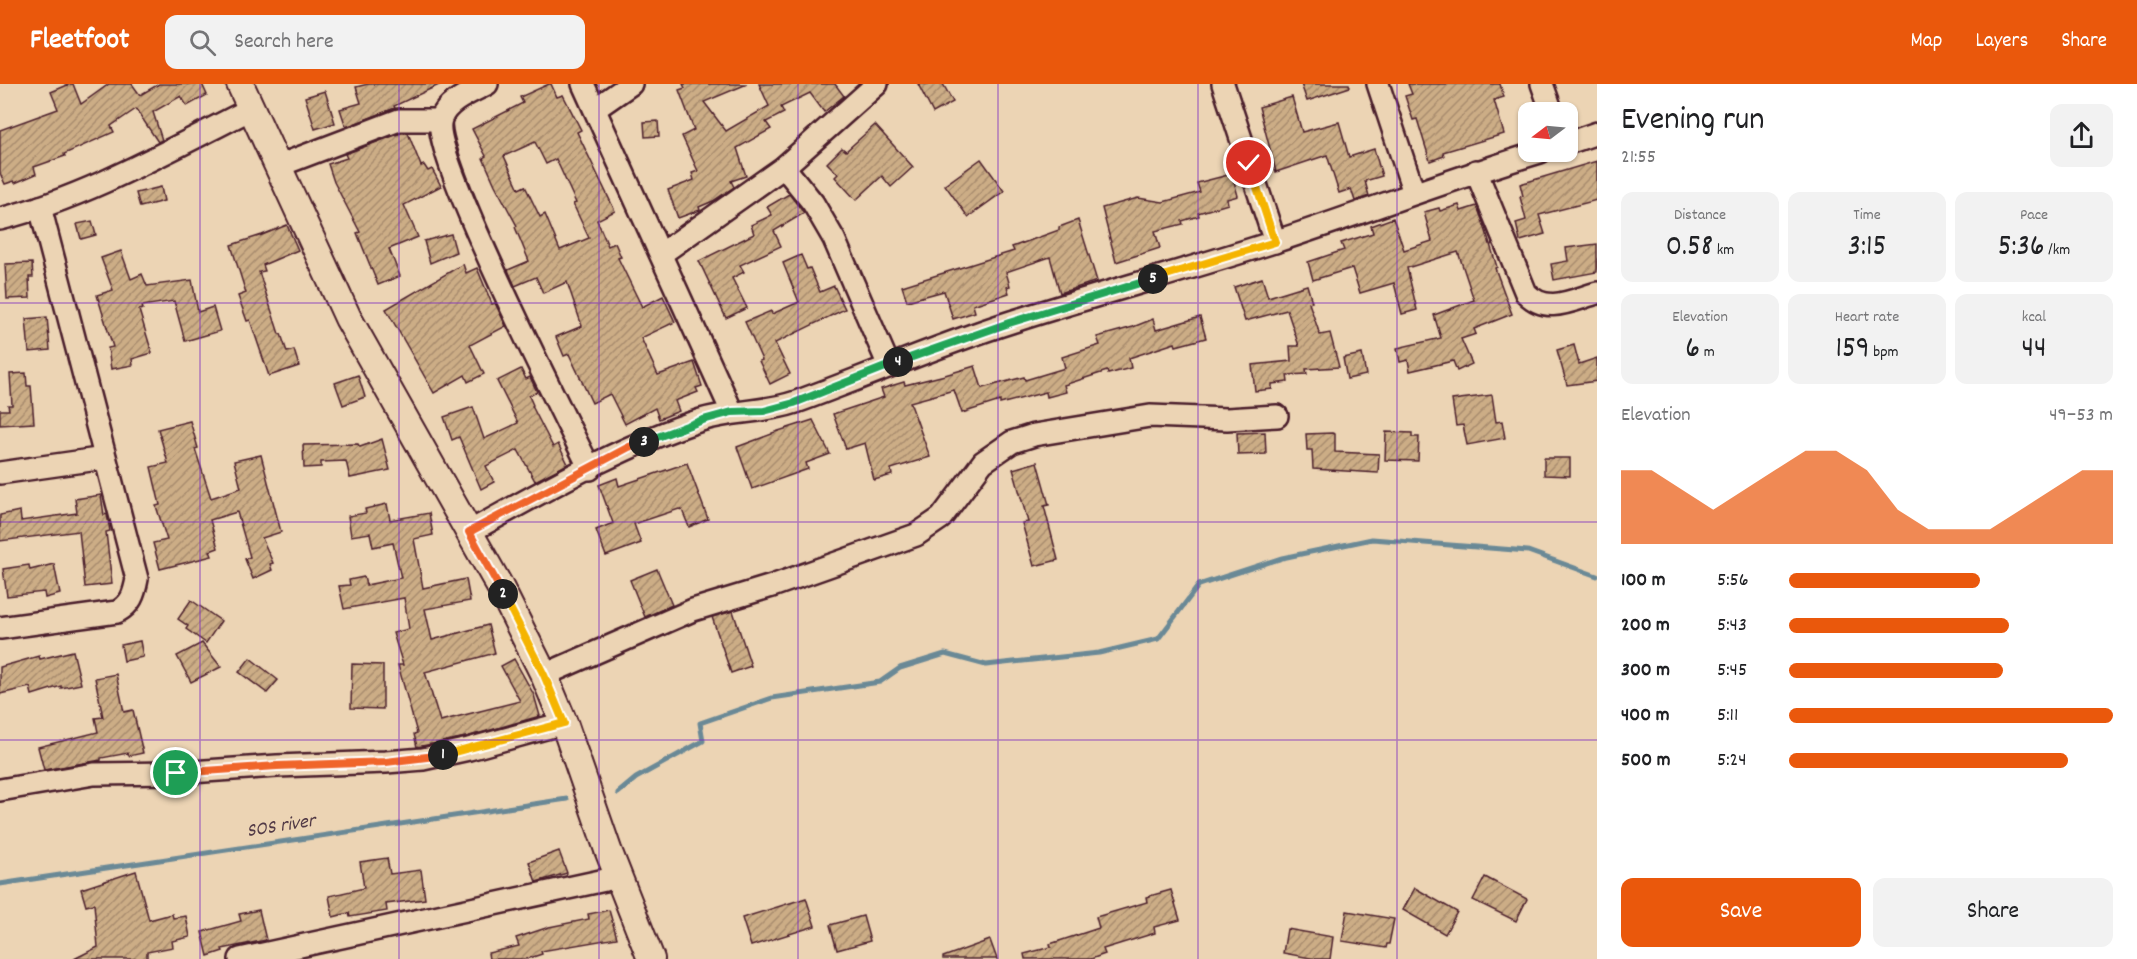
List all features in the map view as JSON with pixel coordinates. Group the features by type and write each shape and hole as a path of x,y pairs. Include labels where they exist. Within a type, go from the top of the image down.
{"street":[{"path":"240,84 348,318 469,532 544,675 651,959"},
{"path":"487,84 448,108 440,120 442,138 457,185 590,469"},
{"path":"584,84 732,412"},
{"path":"595,109 631,84"},
{"path":"662,254 784,167 877,84"},
{"path":"1223,84 1275,242"},
{"path":"1378,84 1414,193"},
{"path":"1542,84 1548,102"},
{"path":"0,219 40,207 147,161 251,110"},
{"path":"278,166 399,120 440,120"},
{"path":"1578,140 1597,133"},
{"path":"469,532 629,447 703,420 732,412 764,411 794,403 1009,323 1275,242 1476,171 1518,159"},
{"path":"784,167 813,203 834,239 889,366"},
{"path":"1476,171 1526,293 1533,301 1543,305 1554,305 1597,293"},
{"path":"0,628 117,612 128,606 135,593 137,579 40,207"},
{"path":"544,675 693,610 772,586 916,535 941,518 984,462 1012,442 1034,435 1150,416 1227,419 1277,416"},
{"path":"0,473 105,458"},
{"path":"0,790 94,774 176,773 423,759 564,723"},
{"path":"240,959 619,877"}],"building":[{"path":"73,84 81,104 109,84 132,84 140,95 159,84 202,84 207,95 187,106 181,96 153,112 162,140 158,142 136,109 111,126 114,132 64,154 65,156 34,167 36,174 15,183 14,181 5,184 0,173 0,130 58,109 51,92"},
{"path":"368,84 441,84 394,106 395,108 346,127 340,109 361,103 356,87"},
{"path":"551,84 557,97 563,95 581,130 577,132 615,211 597,220 608,246 615,243 621,257 618,258 642,307 663,296 675,322 641,338 658,375 694,362 702,386 696,388 698,392 675,401 679,411 659,419 655,408 625,424 610,394 592,403 569,354 564,356 556,337 582,326 567,282 543,293 536,277 515,286 508,270 529,261 515,227 517,226 495,185 483,158 486,156 472,129 523,103 520,97","holes":["535,142 546,164 556,159 589,238 560,250 545,214 540,217 525,186 519,189 504,156"]},
{"path":"683,84 747,84 704,102 726,131 769,106 759,84 835,84 844,96 824,112 810,93 781,107 784,113 766,122 771,129 737,148 746,176 731,181 734,187 699,207 700,210 678,218 668,190 694,180 692,173 698,171 682,136 694,130 679,90 685,88"},
{"path":"918,84 943,84 953,102 933,113"},
{"path":"1301,84 1349,84 1350,87 1307,101"},
{"path":"1408,84 1500,84 1504,97 1494,100 1504,134 1443,152 1444,156 1430,161 1417,119 1413,120 1405,96 1412,94"},
{"path":"325,91 335,123 315,129 305,97"},
{"path":"1292,97 1302,132 1339,122 1349,157 1374,149 1382,176 1365,181 1369,196 1355,201 1351,189 1339,193 1327,155 1276,172 1259,107"},
{"path":"658,121 659,136 645,137 644,122"},
{"path":"875,125 913,167 891,187 882,176 856,200 835,177 838,174 827,163 842,148 846,151"},
{"path":"401,133 408,133 421,166 424,165 428,171 432,169 441,186 404,205 418,237 389,249 400,276 378,285 357,233 360,232 334,182 328,164 347,158 345,154"},
{"path":"981,159 1004,191 968,217 945,185"},
{"path":"1597,161 1597,200 1539,215 1545,234 1520,241 1516,223 1526,220 1520,197 1523,196 1520,184"},
{"path":"1232,174 1238,196 1227,199 1228,204 1198,213 1199,216 1182,221 1183,224 1155,231 1160,248 1116,262 1102,208 1138,198 1163,202 1200,192 1197,183"},
{"path":"161,187 164,201 140,207 136,193"},
{"path":"789,194 804,213 774,231 781,246 740,265 744,272 732,278 747,308 726,318 699,261 754,234 751,225 772,215 767,207"},
{"path":"1459,205 1461,211 1477,206 1497,267 1495,268 1512,314 1474,329 1476,334 1461,339 1472,364 1457,371 1453,361 1410,371 1408,360 1400,362 1397,348 1441,338 1434,315 1474,300 1458,252 1407,268 1417,310 1402,314 1394,283 1360,293 1352,268 1313,280 1308,262 1344,250 1341,243 1373,233 1371,226 1393,218 1404,250 1432,241 1424,212 1439,208 1440,211"},
{"path":"1078,220 1097,281 1060,293 1050,257 1006,272 1010,286 1007,287 1009,293 973,305 975,312 953,319 944,291 907,301 902,286 1014,251 1012,247 1059,230 1059,227"},
{"path":"92,221 96,235 81,239 77,224"},
{"path":"287,225 298,250 263,265 265,271 259,272 279,334 281,334 287,352 294,350 299,366 269,376 250,320 247,321 238,296 246,293 231,245"},
{"path":"451,234 456,252 430,263 424,241"},
{"path":"1597,244 1597,272 1554,280 1551,264 1568,261 1566,248"},
{"path":"121,251 131,279 142,274 147,286 192,280 198,312 213,307 220,331 185,341 174,301 142,306 143,309 139,310 152,353 132,359 133,365 111,369 108,348 113,347 97,295 113,290 101,258"},
{"path":"801,255 807,269 810,268 820,292 834,286 845,309 775,343 790,374 770,384 745,322 771,311 772,314 799,302 783,263"},
{"path":"32,263 33,277 29,277 30,298 7,299 5,264"},
{"path":"463,264 466,273 477,268 492,304 495,303 506,326 470,345 484,374 468,382 465,375 434,393 386,309"},
{"path":"1262,278 1268,297 1307,285 1312,302 1309,303 1320,335 1330,333 1339,367 1306,369 1307,374 1287,375 1288,382 1272,384 1272,389 1255,391 1252,365 1291,361 1290,346 1299,346 1287,310 1245,321 1234,287"},
{"path":"47,317 50,350 29,352 26,319"},
{"path":"1200,317 1206,338 1176,346 1175,343 1129,358 1131,368 1108,374 1107,371 1064,385 1066,392 1047,397 1046,392 1000,404 1000,401 962,413 954,390 910,402 930,457 891,469 892,475 874,480 865,443 846,449 833,414 884,397 881,389 904,382 905,385 975,366 982,388 1024,377 1025,380 1065,368 1062,357 1100,345 1097,337 1153,319 1156,330"},
{"path":"1574,345 1579,364 1597,358 1597,381 1567,385 1557,350"},
{"path":"1362,354 1366,375 1347,379 1343,358"},
{"path":"521,369 526,379 530,377 537,392 529,396 532,406 553,447 558,444 568,464 535,481 518,450 486,466 494,482 481,489 459,437 452,440 444,417 473,407 484,439 518,423 497,381"},
{"path":"26,373 27,386 31,386 34,423 0,425 0,410 9,410 8,405 12,405 10,374"},
{"path":"358,375 365,397 343,405 335,383"},
{"path":"1492,395 1496,422 1502,421 1505,438 1467,445 1463,425 1456,426 1452,400"},
{"path":"813,420 830,454 806,463 808,469 752,489 737,447"},
{"path":"190,421 198,448 195,449 211,498 241,488 234,461 261,455 281,532 262,538 273,563 270,564 272,570 253,579 245,559 250,557 237,512 210,520 218,548 210,551 212,556 160,569 153,543 167,540 156,506 160,505 151,467 168,463 158,429"},
{"path":"1265,432 1266,454 1238,455 1237,433"},
{"path":"1386,432 1412,433 1412,437 1419,437 1418,461 1385,460"},
{"path":"1306,434 1335,434 1335,452 1379,454 1378,473 1313,469 1312,450 1307,450"},
{"path":"382,439 390,470 350,478 346,461 321,462 321,467 304,468 303,445 358,444 360,447"},
{"path":"1544,458 1570,458 1570,476 1544,475"},
{"path":"1037,462 1049,505 1044,506 1058,560 1034,566 1022,523 1028,522 1013,469"},
{"path":"687,463 708,519 689,527 682,510 679,509 634,524 641,543 606,556 596,530 613,523 599,485 617,478 619,486"},
{"path":"101,495 104,515 107,514 110,531 106,532 112,584 85,587 79,531 0,541 0,515 20,511 21,521 77,513 75,499"},
{"path":"387,504 390,520 429,513 433,535 414,539 423,588 466,579 470,601 425,609 432,640 488,625 495,653 425,672 440,721 520,701 501,666 514,659 534,695 540,716 466,737 417,747 414,734 417,733 398,665 403,665 393,633 409,629 404,598 344,609 339,586 350,585 349,580 364,577 366,585 401,578 393,543 373,547 370,533 351,536 348,516 366,513 365,509"},
{"path":"54,564 60,594 45,598 44,592 7,596 3,569 29,565 30,570"},
{"path":"657,569 672,605 645,617 630,580"},
{"path":"191,600 221,621 206,643 186,629 188,626 178,619"},
{"path":"733,611 751,666 731,673 712,617"},
{"path":"140,641 143,657 124,661 121,645"},
{"path":"202,643 221,667 191,682 177,656"},
{"path":"73,651 81,684 61,688 61,686 32,695 30,687 0,694 0,667 39,656 40,659"},
{"path":"250,658 278,680 267,693 239,672"},
{"path":"352,664 383,665 383,709 351,708"},
{"path":"116,674 124,712 133,710 143,753 129,756 128,753 44,770 38,747 98,732 95,718 103,717 95,678"},
{"path":"559,851 567,873 536,882 529,862"},
{"path":"387,858 390,874 421,870 425,899 386,904 387,911 350,917 349,913 333,917 329,896 364,888 360,862"},
{"path":"136,871 149,920 172,914 173,918 186,916 190,937 172,941 173,947 147,952 147,959 74,959 98,947 94,904 86,906 81,889"},
{"path":"1485,877 1527,899 1516,921 1473,900"},
{"path":"1415,888 1457,912 1445,934 1403,910"},
{"path":"1171,890 1180,920 1154,927 1155,933 1103,949 1105,954 1091,959 1025,959 1024,954 1051,947 1050,944 1099,928 1096,917 1147,902 1146,897"},
{"path":"806,898 815,926 751,946 742,918"},
{"path":"259,910 266,940 222,949 223,951 208,956 202,932 241,921 239,914"},
{"path":"609,910 617,938 541,951 542,954 527,959 489,959 488,953 519,946 516,938 549,927 589,919 588,914"},
{"path":"1347,911 1394,919 1389,944 1386,948 1342,941"},
{"path":"863,916 870,941 837,950 830,925"},
{"path":"1287,929 1333,937 1330,959 1283,953"},
{"path":"990,940 997,959 943,959 943,957"}],"waterway":[{"path":"618,793 636,778 703,741 700,723 772,698 880,682 900,668 945,654 986,665 1099,653 1158,639 1199,585 1282,558 1372,539 1528,551 1597,576"},
{"name":"SOS river","path":"0,884 567,799"}],"route":[{"path":"176,773 423,759 564,723 528,642 469,532 629,447 703,420 732,412 764,411 794,403 1009,323 1275,242 1249,163"}]}
